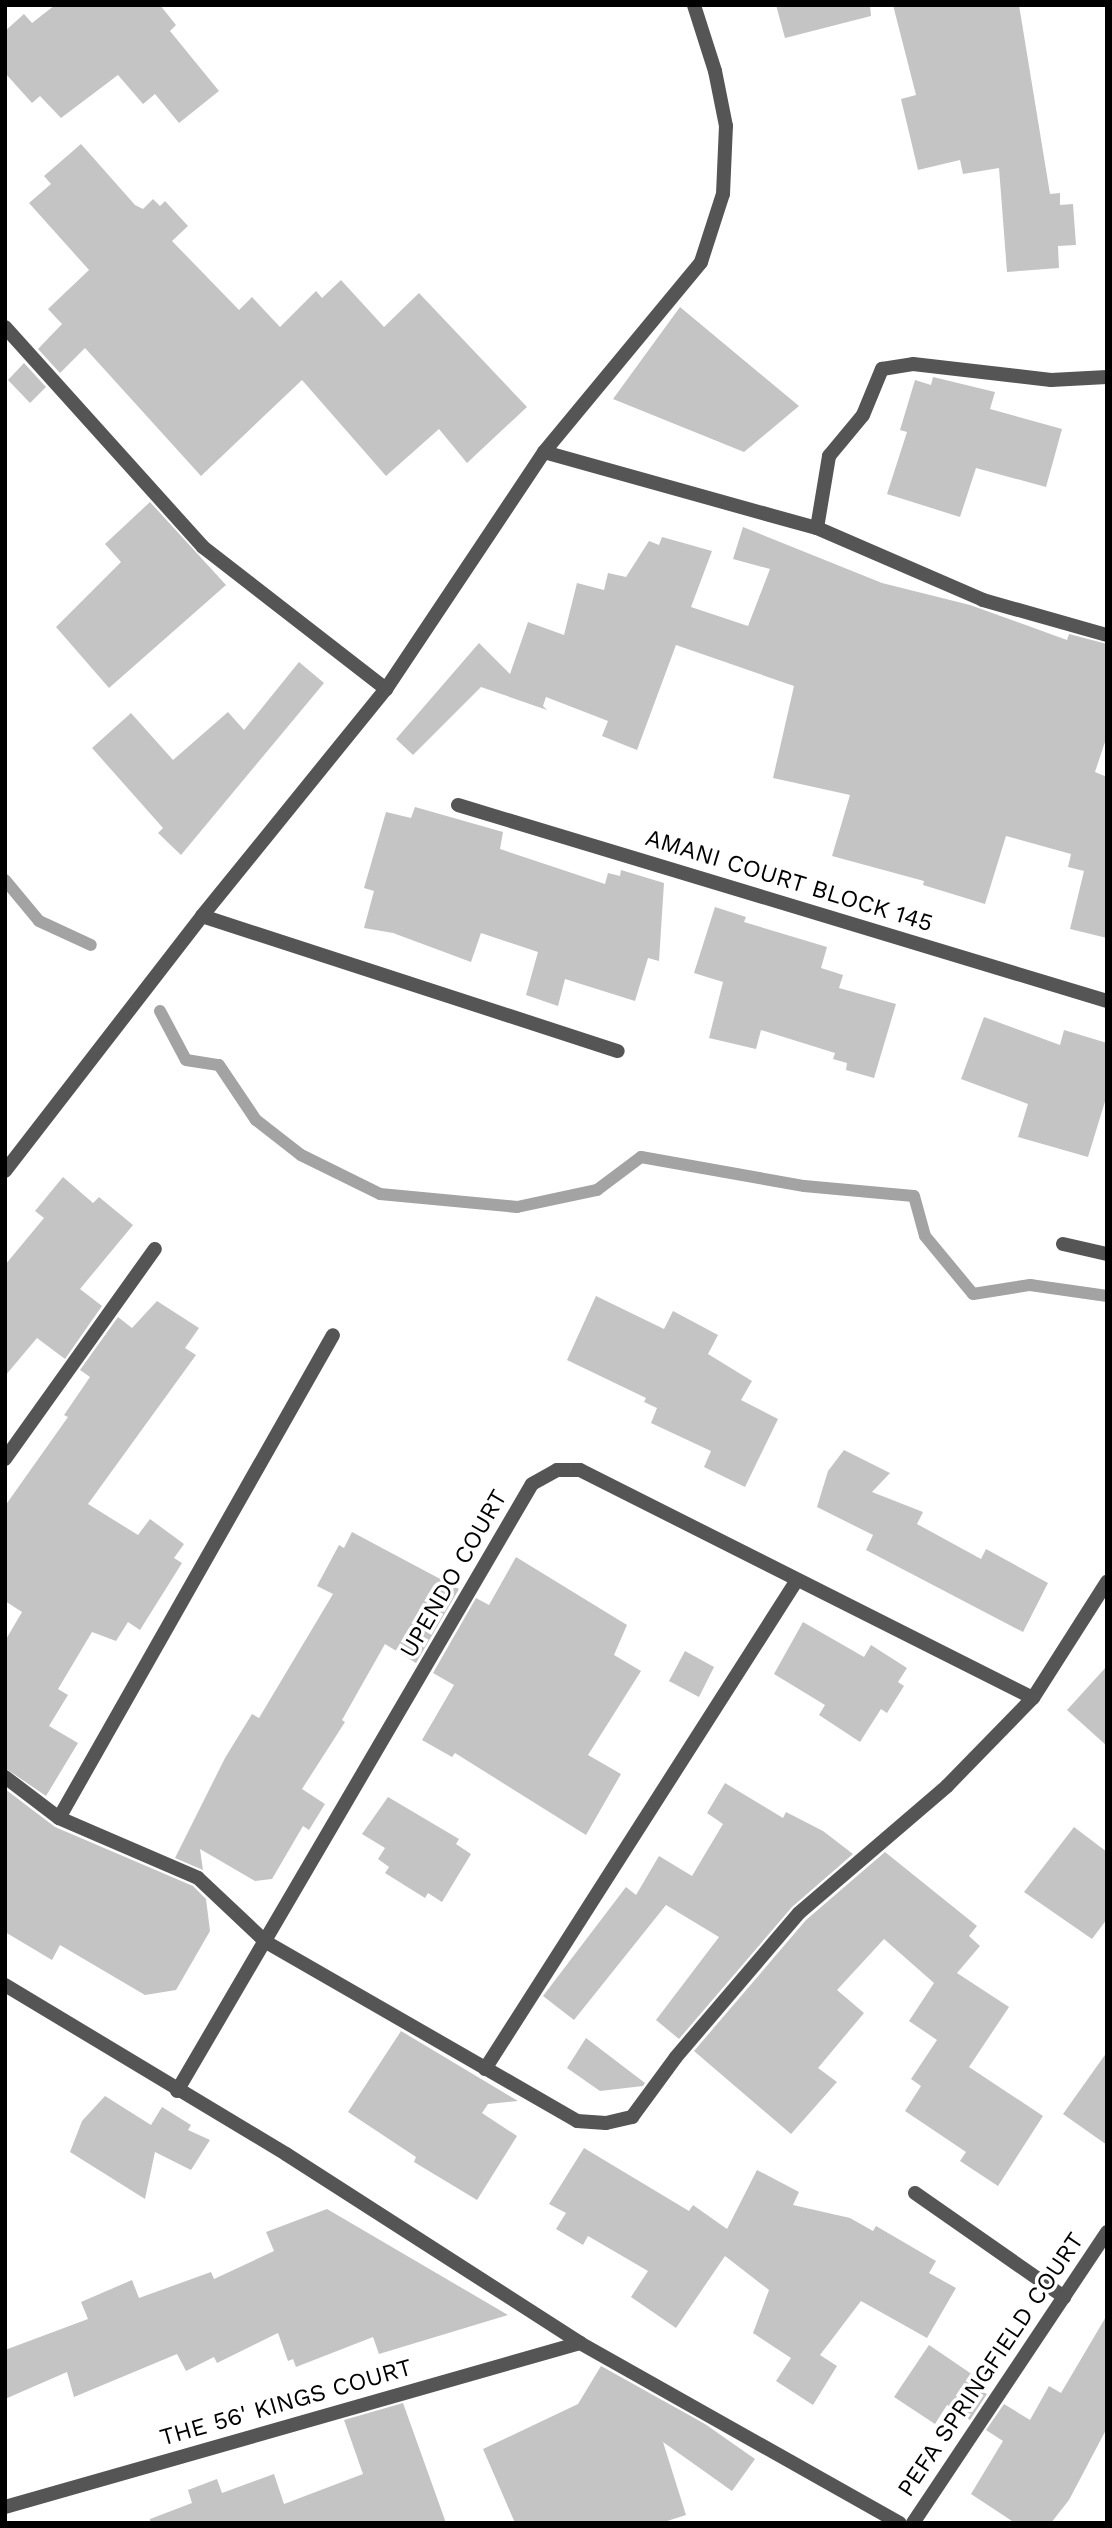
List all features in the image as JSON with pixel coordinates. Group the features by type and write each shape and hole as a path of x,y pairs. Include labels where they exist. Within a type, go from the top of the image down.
{"street":[{"path":"5,1171 202,916 386,689 544,452 701,262 723,194 726,126 715,71 694,5"},
{"path":"5,327 203,547 386,689"},
{"path":"817,528 829,456 863,415 882,369 913,363 1051,380 1107,377"},
{"path":"544,452 817,528 983,600 1107,635"},
{"name":"AMANI COURT BLOCK 145","path":"458,805 1107,1001"},
{"path":"202,916 618,1051"},
{"path":"1063,1244 1107,1254"},
{"path":"5,1459 155,1249"},
{"path":"59,1818 332,1335"},
{"name":"UPENDO COURT","path":"177,2091 532,1484 557,1469 580,1470 1033,1698"},
{"path":"485,2068 797,1580"},
{"path":"5,1777 59,1818 198,1878 265,1942 577,2121 606,2123 632,2117 676,2057 799,1913 947,1786 1033,1698 1107,1582"},
{"path":"5,1985 177,2091 286,2154 580,2343 900,2523"},
{"path":"915,2193 1063,2297"},
{"name":"PEFA SPRINGFIELD COURT","path":"913,2523 1107,2232"},
{"name":"THE 56' KINGS COURT","path":"5,2507 580,2343"}],"building":[{"path":"55,5 160,5 176,25 170,31 219,91 179,123 155,94 143,104 118,75 61,118 40,96 32,103 5,73 5,31 24,14 32,23"},
{"path":"776,5 870,5 871,16 785,38"},
{"path":"893,5 1019,5 1050,194 1060,193 1060,205 1073,204 1076,245 1058,246 1059,268 1007,272 999,168 963,174 960,160 918,170 901,99 916,95"},
{"path":"81,144 135,205 143,209 153,199 160,206 165,201 188,226 172,241 239,310 252,297 280,327 316,291 322,298 341,280 384,327 419,293 527,407 467,463 439,429 386,476 302,380 201,476 85,348 60,373 38,349 62,324 48,309 89,270 29,203 51,184 44,176"},
{"path":"680,307 799,406 744,452 613,399"},
{"path":"24,363 46,387 30,403 8,380"},
{"path":"933,377 995,392 990,409 1062,429 1046,487 976,468 960,517 887,494 907,432 900,430 915,380 931,385"},
{"path":"150,502 226,585 109,688 56,627 121,562 105,544"},
{"path":"743,527 882,583 970,605 1067,640 1069,634 1107,644 1107,736 1095,772 1107,777 1107,938 1070,929 1084,871 1068,867 1071,854 1006,836 985,904 923,885 924,881 832,856 850,795 773,778 794,686 676,645 637,750 602,736 608,721 546,697 543,706 547,710 481,687 413,755 396,739 479,643 510,674 528,622 564,635 577,583 604,590 608,573 626,577 649,541 659,545 662,537 712,551 691,607 748,626 770,569 733,559"},
{"path":"299,662 324,683 181,855 158,833 163,828 92,748 131,713 173,760 228,712 244,730"},
{"path":"415,807 503,832 500,849 605,884 608,873 620,876 621,870 664,883 659,961 648,958 635,1001 565,979 558,1006 526,995 538,952 481,933 471,962 393,933 364,928 374,891 364,888 386,812 411,818"},
{"path":"715,907 746,917 744,922 827,947 821,968 843,975 839,988 896,1004 874,1078 846,1070 847,1063 833,1059 835,1053 761,1030 756,1049 709,1038 723,982 694,973"},
{"path":"984,1017 1060,1045 1064,1030 1107,1043 1107,1095 1088,1157 1018,1137 1028,1104 961,1079"},
{"path":"63,1177 93,1203 99,1197 133,1225 80,1289 102,1306 65,1359 37,1338 5,1376 5,1265 44,1218 35,1211"},
{"path":"596,1296 664,1329 673,1311 718,1335 708,1354 752,1381 741,1400 778,1419 745,1487 704,1467 711,1451 651,1423 657,1408 644,1402 646,1398 567,1360"},
{"path":"157,1301 199,1328 185,1348 196,1355 88,1504 138,1535 150,1519 184,1544 174,1558 182,1563 140,1630 128,1622 116,1641 92,1632 58,1689 68,1695 49,1726 78,1743 46,1796 5,1768 5,1641 22,1612 5,1601 5,1506 68,1417 64,1415 90,1377 80,1370 118,1317 132,1328"},
{"path":"844,1450 890,1473 872,1492 923,1512 917,1524 981,1559 986,1549 1048,1583 1023,1632 866,1550 873,1535 817,1507 828,1471"},
{"path":"352,1532 459,1589 416,1663 385,1644 342,1720 345,1722 302,1789 325,1804 309,1830 303,1826 272,1879 255,1881 200,1849 203,1870 175,1858 225,1758 252,1714 259,1718 333,1594 317,1586 339,1545 344,1548"},
{"path":"516,1557 627,1625 614,1655 641,1671 588,1755 621,1774 586,1835 455,1753 452,1757 422,1740 454,1685 433,1673 476,1598 489,1605"},
{"path":"803,1622 864,1657 871,1645 907,1668 898,1682 904,1686 887,1713 881,1709 860,1742 819,1715 825,1705 774,1674"},
{"path":"685,1651 714,1667 699,1697 669,1681"},
{"path":"1107,1666 1107,1746 1067,1710"},
{"path":"725,1783 783,1818 786,1812 823,1831 853,1854 792,1907 679,2039 656,2020 719,1937 666,1905 574,2020 543,1996 626,1887 636,1895 659,1856 692,1876 723,1824 707,1813"},
{"path":"5,1789 55,1827 193,1886 206,1899 210,1931 176,1990 145,1995 60,1945 52,1960 5,1932"},
{"path":"388,1797 459,1839 456,1844 471,1854 442,1902 428,1893 425,1898 385,1873 389,1867 378,1859 385,1848 362,1834"},
{"path":"1074,1827 1107,1852 1107,1919 1092,1939 1024,1892"},
{"path":"885,1852 977,1926 969,1936 980,1946 957,1973 1009,2007 969,2067 1043,2116 998,2186 960,2161 966,2152 905,2111 921,2086 911,2079 937,2040 909,2021 934,1983 884,1939 837,1990 864,2013 818,2068 837,2082 791,2134 694,2051 806,1920"},
{"path":"401,2031 518,2101 488,2104 482,2113 517,2136 477,2200 414,2162 416,2157 348,2112"},
{"path":"586,2038 645,2083 643,2086 600,2091 567,2068"},
{"path":"1107,2052 1107,2145 1063,2114"},
{"path":"105,2096 151,2125 162,2107 191,2125 188,2130 210,2140 191,2170 155,2152 145,2199 70,2152 82,2121"},
{"path":"584,2148 689,2211 693,2205 727,2229 757,2170 799,2192 793,2205 850,2218 873,2231 876,2226 936,2261 929,2273 956,2288 927,2338 861,2301 820,2355 837,2366 813,2405 776,2381 791,2358 753,2333 769,2290 725,2256 676,2328 631,2297 648,2271 588,2236 583,2245 556,2229 566,2213 549,2204"},
{"path":"327,2209 508,2315 379,2354 373,2337 296,2367 293,2359 288,2361 278,2333 217,2363 214,2357 186,2371 177,2354 74,2397 67,2372 5,2399 5,2350 88,2319 81,2302 132,2280 139,2298 211,2272 214,2279 274,2251 266,2232"},
{"path":"1107,2315 1107,2428 1069,2500 1051,2523 1015,2523 971,2494 1003,2441 986,2430 1004,2404 1030,2420 1049,2386 1061,2393"},
{"path":"929,2345 976,2377 971,2385 987,2394 970,2420 947,2405 935,2424 894,2397"},
{"path":"601,2366 705,2424 755,2459 732,2491 663,2442 686,2515 661,2523 515,2523 483,2449 578,2404"},
{"path":"403,2403 446,2523 150,2523 150,2519 192,2503 188,2490 217,2479 222,2493 274,2474 284,2504 363,2474 344,2420"}],"waterway":[{"path":"5,880 39,921 91,945"},
{"path":"160,1011 186,1060 219,1065 256,1120 301,1155 380,1194 517,1207 597,1190 641,1157 804,1186 914,1196 925,1236 973,1294 1030,1285 1107,1296"}]}
